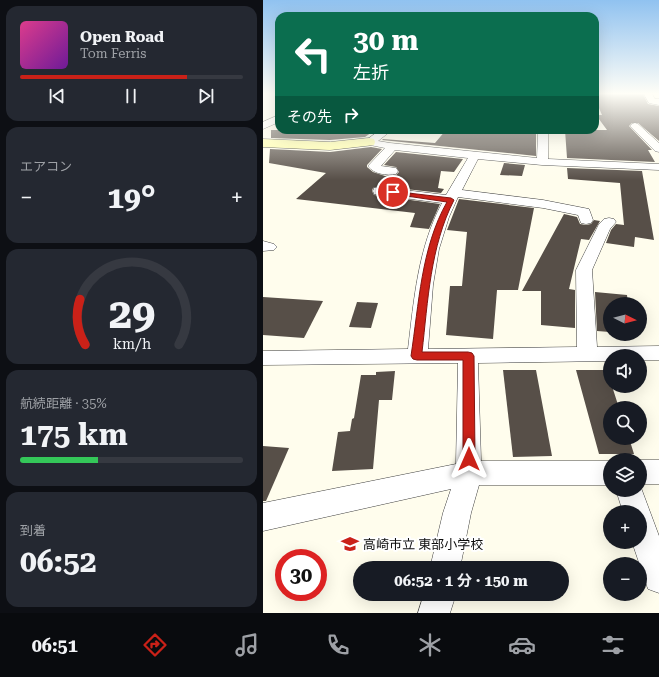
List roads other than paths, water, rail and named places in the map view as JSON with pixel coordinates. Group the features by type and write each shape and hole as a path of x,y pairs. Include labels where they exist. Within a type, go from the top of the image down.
{"street":[{"path":"635,126 659,149"},
{"path":"369,142 381,134"},
{"path":"541,162 543,134"},
{"path":"263,143 330,146 369,142 393,146 541,162 659,167"},
{"path":"392,171 378,169 374,166 393,146"},
{"path":"417,356 428,270 434,242 441,218 475,155"},
{"path":"379,190 543,204 584,212 586,220"},
{"path":"587,354 584,270 604,227 609,222"},
{"path":"263,358 659,353"},
{"path":"447,561 457,513 469,473 468,356"},
{"path":"647,472 659,472"},
{"path":"263,517 469,473 603,473"},
{"path":"647,543 659,578"},
{"path":"434,613 438,601"}],"place":[{"name":"高崎市立 東部小学校","path":"350,544"}]}
